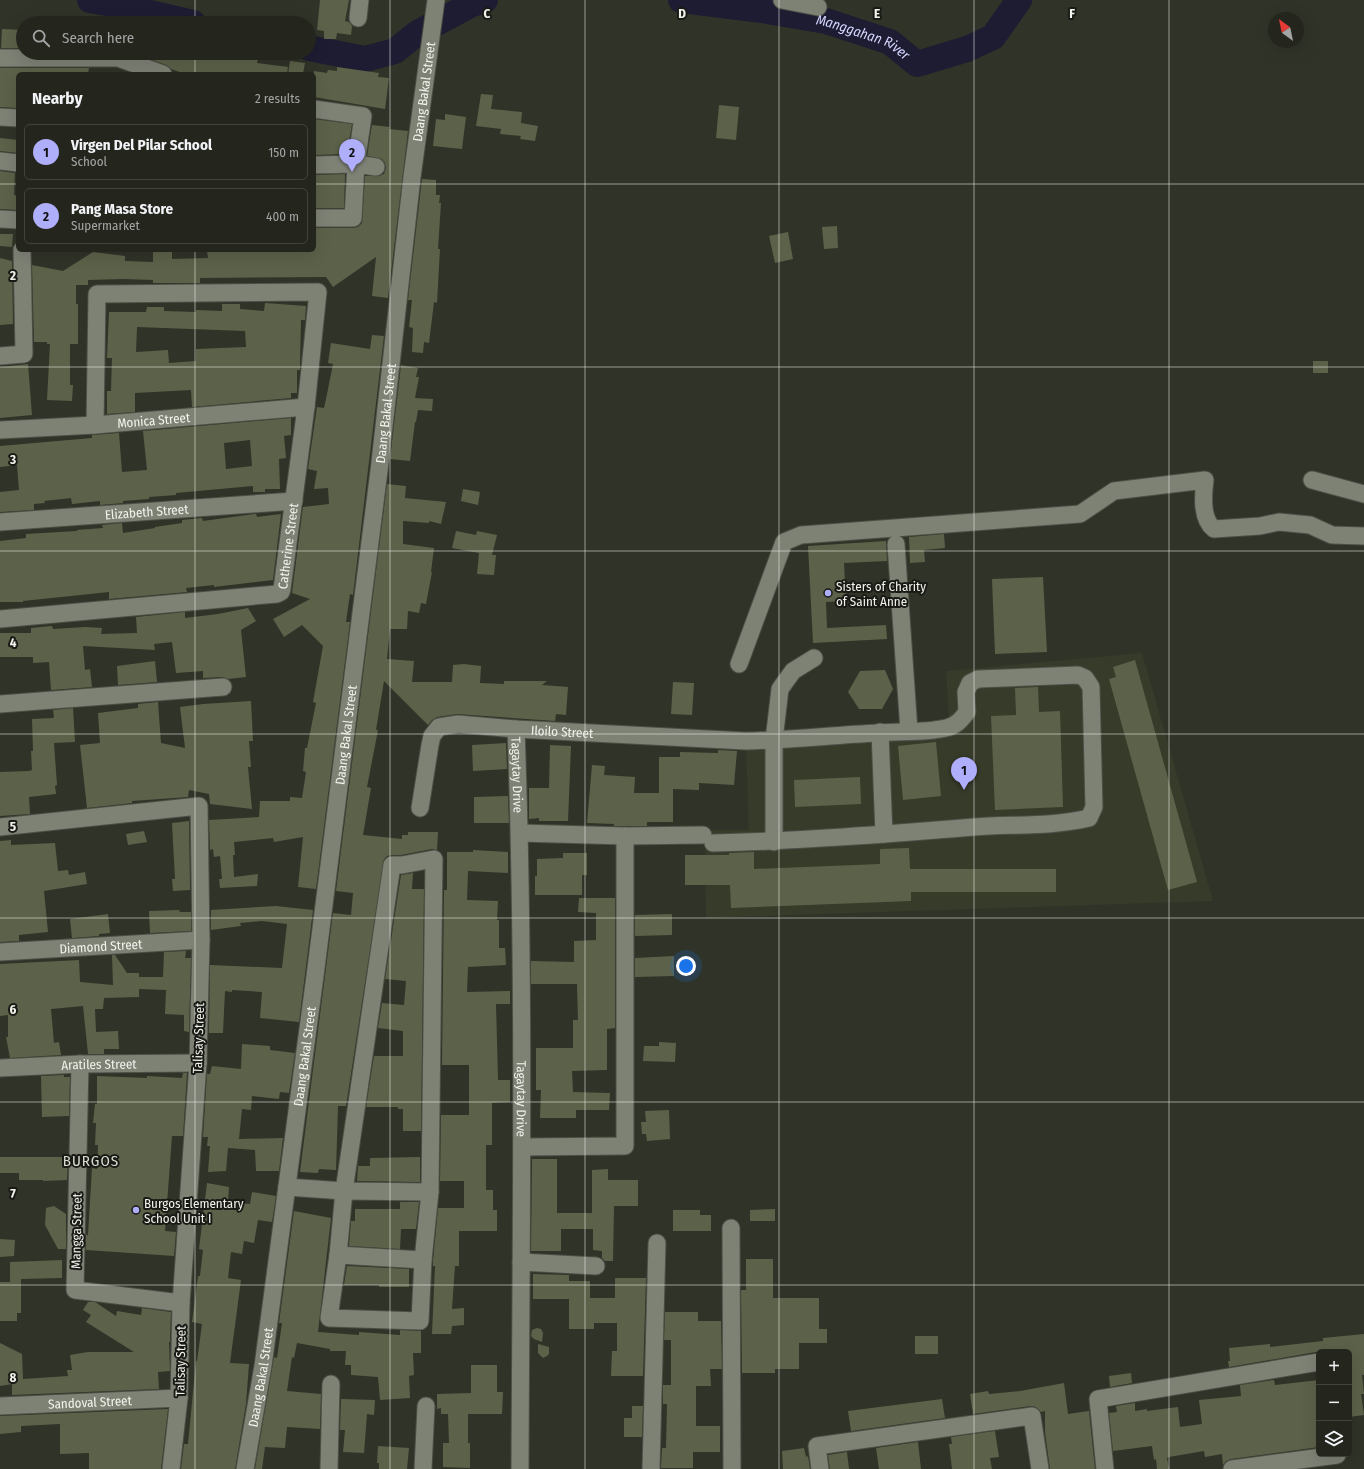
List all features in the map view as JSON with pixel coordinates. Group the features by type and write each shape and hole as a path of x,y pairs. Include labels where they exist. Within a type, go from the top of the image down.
{"street":[{"path":"358,18 360,0"},
{"name":"Daang Bakal Street","path":"246,1469 263,1366 287,1187 379,471 423,93 436,0"},
{"path":"782,0 818,7"},
{"path":"0,58 16,58"},
{"path":"124,60 157,72"},
{"path":"316,109 363,116 356,164 353,218 316,218"},
{"path":"0,117 16,118"},
{"path":"0,161 16,163"},
{"path":"316,165 356,164 376,167"},
{"path":"0,219 16,220"},
{"path":"0,356 24,354 22,252"},
{"name":"Catherine Street","path":"0,619 276,594 282,589 306,407 318,292 96,294 95,425"},
{"name":"Monica Street","path":"0,430 95,425 306,407"},
{"path":"739,664 784,542 801,535 1080,514 1114,490 1205,480 1203,502 1210,526 1214,529 1260,526 1279,522 1310,525 1332,535 1364,536"},
{"path":"1312,480 1364,494"},
{"name":"Elizabeth Street","path":"0,522 294,501"},
{"path":"896,544 910,731"},
{"path":"774,842 774,740 780,689 793,671 814,658"},
{"name":"Iloilo Street","path":"420,808 432,736 439,727 458,724 516,729 746,741 774,740 939,729 957,724 968,712 966,692 970,683 978,679 1078,675 1085,678 1091,687 1094,807 1088,818 1061,824 1004,825 774,842 520,833"},
{"path":"0,704 224,687"},
{"name":"Tagaytay Drive","path":"516,729 520,833 522,1147 520,1469"},
{"path":"880,732 884,834"},
{"name":"Talisay Street","path":"0,827 199,806 201,940 198,1063 181,1303 179,1398 171,1469"},
{"path":"522,1147 625,1146 625,836"},
{"path":"434,859 430,1192 423,1260 420,1321 329,1318 338,1255 344,1191 392,865 402,865 434,859"},
{"name":"Diamond Street","path":"0,952 201,940"},
{"name":"Aratiles Street","path":"0,1068 80,1064 198,1063"},
{"name":"Mangga Street","path":"80,1064 75,1290 181,1303"},
{"path":"287,1187 344,1191 430,1192"},
{"path":"731,1228 732,1469"},
{"path":"651,1469 657,1243"},
{"path":"338,1255 423,1260"},
{"path":"521,1262 596,1266"},
{"path":"1105,1469 1098,1399 1316,1363"},
{"path":"329,1469 331,1384"},
{"name":"Sandoval Street","path":"0,1406 179,1398"},
{"path":"423,1469 426,1406"},
{"path":"820,1469 817,1446 1032,1416 1040,1469"},
{"path":"1232,1469 1337,1459"}],"shaded area":[{"path":"1142,653 1213,901 706,918 705,830 749,830 746,749 950,734 946,671"}],"building":[{"path":"320,0 349,0 345,21 349,22 352,26 351,35 337,33 336,39 324,39 324,31 317,30"},
{"path":"2,29 16,30 16,48 1,48"},
{"path":"153,60 258,60 257,63 288,67 287,72 179,72 171,69 166,65"},
{"path":"290,61 305,63 303,72 288,72"},
{"path":"337,67 379,73 378,77 389,78 385,109 316,97 316,72 314,71 327,73 328,70 337,71"},
{"path":"0,68 89,68 88,72 16,72 16,108 0,107"},
{"path":"481,94 493,95 491,109 522,112 521,123 538,126 535,141 520,139 521,136 500,134 501,129 476,126"},
{"path":"719,105 739,107 736,140 716,138"},
{"path":"445,114 466,117 462,149 433,146 436,119 445,120"},
{"path":"316,119 352,124 347,154 316,155"},
{"path":"372,125 408,131 388,298 372,296 376,257 333,287 326,277 200,278 200,283 153,283 153,280 123,279 88,280 88,285 76,285 76,304 78,304 78,344 70,344 70,385 73,385 72,401 47,400 50,344 47,344 47,342 34,342 32,265 63,271 93,252 125,256 125,261 153,262 153,252 172,252 172,259 208,258 207,252 316,252 316,228 353,228 358,227 362,223 365,176 379,176 384,174 386,168 382,159 367,156"},
{"path":"0,138 16,140 16,153 0,151"},
{"path":"0,171 15,173 14,195 16,196 16,210 0,209"},
{"path":"345,174 344,208 316,208 316,175"},
{"path":"422,179 436,180 436,195 440,195 439,203 441,203 437,303 434,302 429,343 424,342 423,353 412,352 413,328 409,327 412,300 408,300"},
{"path":"837,226 838,248 824,249 822,227"},
{"path":"788,232 793,259 775,263 769,236"},
{"path":"0,234 13,234 12,247 0,246"},
{"path":"0,258 12,261 13,324 0,325"},
{"path":"265,303 306,306 305,320 301,320 300,370 297,370 297,393 291,393 291,398 192,407 191,390 135,393 135,412 107,414 107,391 111,391 112,358 107,358 109,312 146,312 147,307 164,307 164,311 222,311 222,304 240,304 240,309 264,311","holes":["137,327 245,331 246,347 196,349 196,361 169,363 168,350 136,352"]},
{"path":"372,335 384,336 353,595 350,594 346,622 350,622 316,889 298,887 303,837 274,842 273,838 234,842 234,877 258,874 257,886 220,888 219,879 222,879 220,856 214,857 213,849 210,850 209,820 259,817 260,801 290,801 290,797 302,798 306,772 303,771 305,748 307,748 316,703 313,702 323,646 302,625 284,637 273,619 310,599 292,593 303,507 329,504 328,488 314,489 317,471 308,469 317,407 324,408 333,364 328,363 331,343 370,349"},
{"path":"1313,361 1328,361 1328,373 1313,373"},
{"path":"28,364 32,415 0,418 0,367"},
{"path":"401,365 418,368 416,377 419,377 415,398 433,399 432,411 418,410 410,461 390,459"},
{"path":"291,418 291,435 284,436 286,458 279,459 280,489 265,489 265,492 253,492 253,486 176,493 176,495 149,497 149,499 100,505 100,501 72,504 71,498 44,501 45,503 34,504 34,510 0,512 0,492 19,490 17,465 0,467 0,446 92,438 92,435 119,433 122,472 147,470 143,431","holes":["250,440 252,466 226,469 224,443"]},
{"path":"387,484 406,486 405,498 446,502 441,524 429,521 429,523 403,521 403,544 434,548 432,572 426,604 421,603 419,613 408,611 407,629 390,629 387,659 414,661 412,682 452,682 453,665 464,664 481,666 480,683 504,684 504,681 547,681 542,685 568,687 566,715 556,714 555,721 457,714 437,717 428,725 384,681 376,730 378,730 367,787 371,788 363,835 402,839 402,835 408,835 408,832 438,832 437,850 432,849 401,855 392,855 387,856 384,859 346,1106 338,1106 336,1170 319,1169 318,1173 300,1172 333,913 351,915 353,893 336,891"},
{"path":"463,489 480,492 478,505 461,501"},
{"path":"256,514 257,517 281,514 273,580 214,587 214,585 186,588 187,592 109,599 109,592 23,602 0,602 0,541 26,538 26,534 103,528 102,525 122,523 123,533 182,523 182,520 202,518 203,521"},
{"path":"456,531 476,535 477,531 497,535 492,555 496,555 494,575 477,574 479,553 452,548"},
{"path":"944,534 945,548 924,550 925,562 910,563 909,537"},
{"name":"Sisters of Charity of Saint Anne","path":"886,541 887,561 844,563 846,601 826,602 827,628 886,625 887,639 813,643 808,546"},
{"path":"1043,577 1047,652 995,654 992,579"},
{"path":"248,608 256,621 241,630 246,677 228,679 222,677 203,678 203,671 176,673 172,642 154,644 155,650 83,646 85,670 90,669 92,687 51,690 49,662 33,663 33,657 0,657 0,633 31,633 31,628 52,626 53,629 85,627 102,628 101,634 137,633 136,617 185,612 185,618 218,614"},
{"path":"1135,660 1197,882 1168,890 1109,679 1116,677 1113,667"},
{"path":"155,661 157,682 118,685 117,666"},
{"path":"885,670 893,689 882,709 859,709 848,692 860,671"},
{"path":"673,682 694,683 692,715 671,714"},
{"path":"1038,687 1039,712 1060,711 1063,807 995,810 991,716 1016,715 1015,688"},
{"path":"251,701 253,741 249,741 251,767 248,767 252,809 210,804 209,794 189,790 188,797 132,801 132,803 87,808 80,745 100,743 98,713 138,708 138,704 158,702 161,743 185,748 180,707"},
{"path":"73,708 75,742 54,743 57,785 55,786 56,794 29,797 30,814 0,816 0,772 32,770 32,719 53,718 53,710"},
{"path":"936,742 941,796 903,800 898,746"},
{"path":"506,743 507,769 473,771 472,745"},
{"path":"550,745 571,746 568,821 539,821 539,818 529,819 529,788 549,788"},
{"path":"718,750 737,751 734,785 699,783 699,790 673,789 673,822 647,822 647,826 614,826 614,824 587,823 592,765 605,766 604,775 635,777 634,793 659,793 659,757 680,757 680,752 718,753"},
{"path":"860,777 861,804 795,807 794,780"},
{"path":"508,796 509,823 474,823 474,797"},
{"path":"189,821 190,890 173,891 172,879 175,879 172,823"},
{"path":"144,831 147,842 128,845 126,834"},
{"path":"11,840 11,845 55,843 58,871 68,870 69,875 85,872 87,884 44,891 48,932 19,935 19,941 0,942 0,841"},
{"path":"909,848 910,869 1056,869 1056,892 911,892 911,901 731,908 730,885 685,885 685,855 729,855 729,853 754,852 754,869 880,864 880,849"},
{"path":"473,850 508,852 508,873 468,871 467,900 498,901 497,920 499,920 499,948 505,948 506,965 468,967 467,992 510,991 510,1004 496,1004 498,1080 510,1080 510,1102 492,1103 492,1145 486,1145 486,1190 493,1190 493,1210 497,1210 497,1231 459,1231 459,1266 455,1266 452,1309 464,1308 464,1325 452,1326 451,1334 432,1334 435,1266 433,1266 433,1261 438,1208 464,1208 464,1181 440,1181 441,1115 469,1115 469,1065 442,1065 444,890 447,890 447,852 473,852"},
{"path":"563,853 587,853 587,875 582,875 582,895 535,895 537,859 563,858"},
{"path":"413,873 412,889 424,889 421,1131 403,1131 403,1109 398,1109 398,1107 366,1107 374,1056 403,1056 403,1031 378,1028 382,1003 404,1005 406,981 385,979 401,875"},
{"path":"579,898 615,898 615,1028 607,1029 607,1070 572,1071 573,1092 610,1093 609,1110 576,1110 576,1118 540,1118 541,1090 536,1090 536,1048 573,1048 573,1020 578,1020 577,984 531,984 531,961 574,962 574,941 596,940 596,913 578,912"},
{"path":"276,906 313,910 299,1022 260,1018 262,992 232,990 232,992 225,991 223,1033 209,1033 210,965 282,968 287,924 262,921 240,923 241,926 211,930 211,910"},
{"path":"179,910 180,912 191,912 191,931 150,933 149,911"},
{"path":"108,914 110,933 99,934 99,936 72,938 70,919"},
{"path":"672,914 672,935 635,936 635,915"},
{"path":"186,951 185,958 191,958 189,1032 184,1031 184,1015 165,1014 166,990 139,989 139,997 104,998 103,1009 95,1009 96,1032 118,1031 119,1049 104,1049 104,1054 88,1054 83,1006 51,1009 54,1043 59,1042 61,1055 10,1058 6,1037 8,1037 8,1015 0,1016 0,964 79,960 80,982 113,985 112,955 115,955 127,973 139,973 139,977 163,977 164,952"},
{"path":"674,956 674,976 635,977 635,958"},
{"path":"659,1042 676,1043 675,1062 643,1061 644,1046 659,1046"},
{"path":"242,1044 270,1046 270,1050 295,1053 289,1093 280,1092 279,1099 252,1096 251,1110 242,1109 239,1139 283,1138 279,1171 256,1171 255,1150 228,1148 226,1171 208,1172 210,1146 207,1146 208,1137 203,1137 207,1074 210,1074 212,1066 241,1069"},
{"name":"Burgos Elementary School Unit I","path":"183,1073 187,1073 183,1136 172,1136 165,1231 176,1232 174,1256 86,1250 92,1168 97,1169 98,1145 95,1145 96,1123 93,1123 95,1104 97,1104 97,1076 182,1078"},
{"path":"64,1075 64,1077 70,1077 69,1116 42,1117 41,1076"},
{"path":"669,1110 670,1139 647,1141 646,1134 642,1134 641,1122 646,1122 645,1111"},
{"path":"0,1157 68,1157 67,1180 19,1180 19,1173 0,1173"},
{"path":"420,1157 420,1182 357,1181 358,1166 370,1166 370,1158"},
{"path":"532,1159 557,1159 557,1213 592,1213 592,1170 608,1169 608,1180 638,1180 638,1206 614,1206 613,1261 605,1261 602,1258 602,1251 593,1250 593,1229 561,1229 561,1251 531,1251"},
{"path":"207,1183 229,1187 228,1202 250,1204 252,1192 276,1196 272,1222 258,1220 254,1243 244,1241 242,1254 231,1252 228,1278 241,1280 230,1363 249,1364 246,1404 235,1469 181,1469 184,1444 188,1444 196,1361 202,1324 192,1322 203,1250 199,1249"},
{"path":"400,1202 419,1202 416,1229 401,1229 400,1249 349,1246 351,1221 355,1221 355,1209 400,1209"},
{"path":"54,1206 66,1214 66,1249 58,1249 45,1225 46,1208"},
{"path":"775,1209 775,1221 750,1221 750,1210"},
{"path":"673,1210 700,1210 700,1215 711,1215 711,1231 673,1231"},
{"path":"294,1211 331,1218 318,1332 359,1335 359,1332 400,1335 400,1330 421,1331 421,1353 413,1353 414,1375 409,1376 410,1398 380,1400 378,1377 351,1375 351,1365 345,1365 346,1351 330,1351 330,1349 297,1343 294,1358 292,1357 287,1391 321,1394 320,1429 287,1427 285,1448 265,1447 262,1469 255,1469 274,1357 277,1358 282,1323 279,1323"},
{"path":"0,1239 15,1240 14,1256 0,1257"},
{"path":"746,1259 773,1259 773,1298 819,1298 819,1329 827,1329 827,1343 799,1343 799,1369 775,1369 775,1373 742,1373 741,1290 746,1290"},
{"path":"62,1260 62,1278 21,1279 21,1313 17,1313 17,1321 0,1321 0,1282 10,1282 10,1262"},
{"path":"347,1266 409,1269 409,1287 344,1285"},
{"path":"533,1274 569,1275 569,1281 590,1281 590,1298 615,1298 615,1278 646,1278 643,1376 611,1376 612,1351 617,1351 617,1323 594,1323 594,1329 569,1329 569,1299 533,1299"},
{"path":"88,1302 95,1302 116,1316 117,1311 141,1315 142,1308 171,1312 169,1342 170,1371 158,1372 159,1389 12,1395 12,1384 0,1386 0,1343 22,1354 23,1379 68,1376 67,1370 72,1370 70,1355 88,1352 134,1352 86,1322 91,1315 83,1310"},
{"path":"665,1312 698,1312 698,1321 721,1321 722,1369 710,1369 711,1386 696,1386 696,1426 720,1426 720,1452 693,1452 693,1468 661,1468 662,1448 666,1448 667,1404 663,1404 663,1385 671,1385 671,1340 664,1340"},
{"path":"537,1328 541,1329 543,1333 542,1342 531,1336 532,1330"},
{"path":"1364,1334 1364,1375 1362,1375 1364,1394 1361,1394 1364,1415 1352,1417 1352,1349 1316,1349 1316,1352 1229,1367 1229,1348 1270,1344 1270,1347 1323,1341 1323,1338"},
{"path":"915,1336 938,1336 938,1354 915,1354"},
{"path":"538,1344 549,1347 549,1354 547,1356 543,1358 538,1353"},
{"path":"471,1365 497,1365 497,1392 503,1392 502,1414 468,1414 470,1468 443,1467 443,1443 449,1443 448,1414 441,1414 441,1408 437,1409 437,1394 471,1393"},
{"path":"1131,1373 1132,1383 1110,1387 1109,1376"},
{"path":"1274,1380 1275,1385 1316,1380 1316,1447 1231,1459 1226,1461 1223,1465 1222,1454 1205,1457 1204,1451 1167,1458 1169,1469 1157,1469 1152,1446 1113,1451 1109,1413 1117,1412 1116,1406 1135,1403 1135,1411 1178,1407 1180,1427 1202,1424 1199,1400 1241,1396 1240,1385"},
{"path":"1064,1383 1068,1414 1089,1411 1095,1469 1050,1469 1045,1432 1045,1411 1041,1412 1036,1407 1031,1406 973,1414 970,1394 988,1391 989,1394 1020,1391"},
{"path":"341,1399 375,1400 374,1415 367,1414 364,1453 343,1452 345,1430 340,1430"},
{"path":"942,1399 945,1418 851,1431 848,1411"},
{"path":"632,1406 643,1406 642,1437 624,1437 624,1418 632,1418"},
{"path":"168,1409 161,1469 89,1469 89,1453 60,1454 60,1424 21,1426 21,1432 0,1434 0,1416"},
{"path":"995,1431 999,1457 990,1458 992,1469 952,1469 949,1444 952,1444 951,1437"},
{"path":"918,1442 921,1469 879,1469 876,1448"},
{"path":"378,1446 409,1448 407,1469 379,1469 379,1463 377,1463"},
{"path":"804,1448 806,1457 808,1456 810,1469 783,1469 782,1451"},
{"path":"847,1452 849,1469 830,1469 828,1455"}],"waterway":[{"name":"Manggahan River","path":"90,0 163,16"},
{"name":"Manggahan River","path":"316,49 365,59 395,51 416,34 472,4 485,0"},
{"name":"Manggahan River","path":"681,0 762,10 826,21 890,42 917,64 967,49 993,37 1019,0"}],"place":[{"name":"Pang Masa Store","path":"352,172"},
{"name":"Sisters of Charity of Saint Anne","path":"828,593"},
{"name":"Virgen Del Pilar School","path":"964,790"},
{"name":"Burgos Elementary School Unit I","path":"136,1210"}],"district":[{"name":"BURGOS","path":"91,1161"}]}
